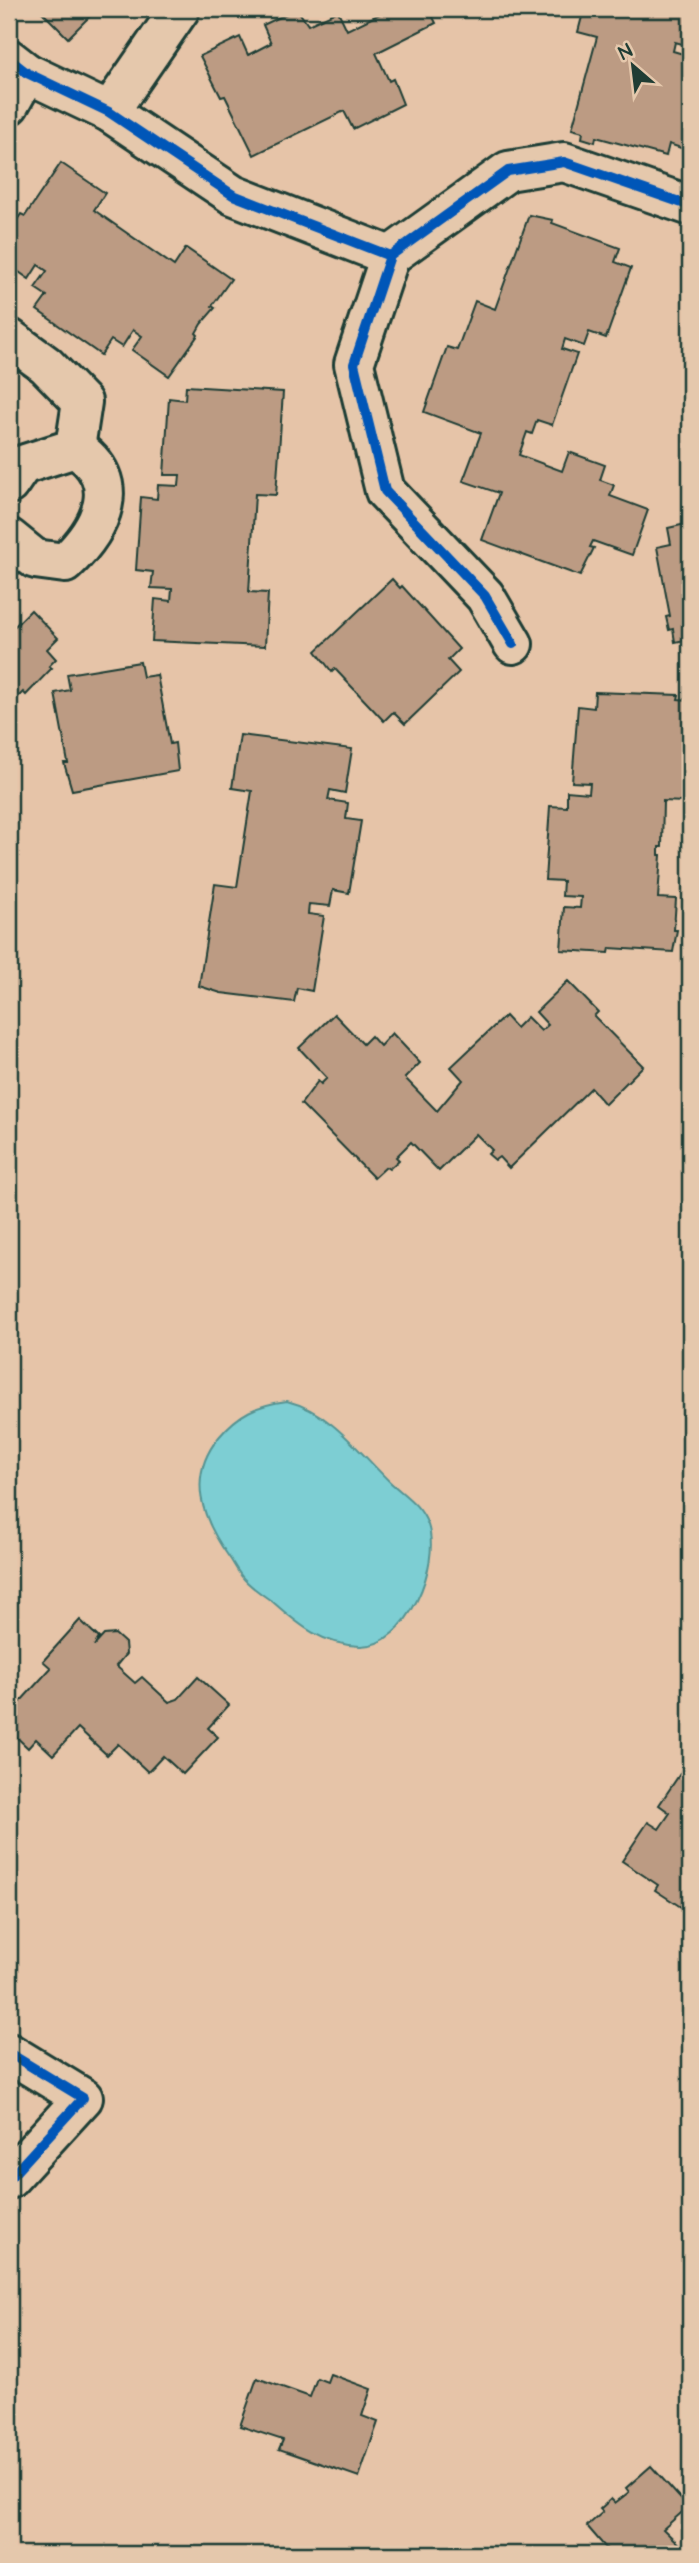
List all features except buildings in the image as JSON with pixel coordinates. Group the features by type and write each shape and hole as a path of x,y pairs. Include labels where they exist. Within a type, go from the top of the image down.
{"street":[{"path":"109,112 180,9"},
{"path":"15,79 109,112 233,195 390,256"},
{"path":"513,644 485,596 385,491 354,364 390,256 508,171 564,162 688,205"},
{"path":"9,338 46,365 82,402 75,448"},
{"path":"9,484 22,465 75,448"},
{"path":"9,538 35,559 65,563 86,544 101,516 104,485 92,459 75,448"},
{"path":"9,2053 83,2098 9,2179"}],"water":[{"path":"287,1401 317,1414 343,1434 417,1506 428,1525 430,1560 417,1600 393,1633 377,1643 360,1646 335,1642 313,1633 293,1619 242,1577 219,1543 205,1513 201,1483 203,1467 219,1437 241,1416 267,1405"}],"cycle path":[{"path":"9,59 27,73 109,112 233,195 390,256 354,364 385,491 485,596 513,644"},
{"path":"390,256 508,171 564,162 688,205"},
{"path":"9,2053 83,2098 9,2179"}]}
